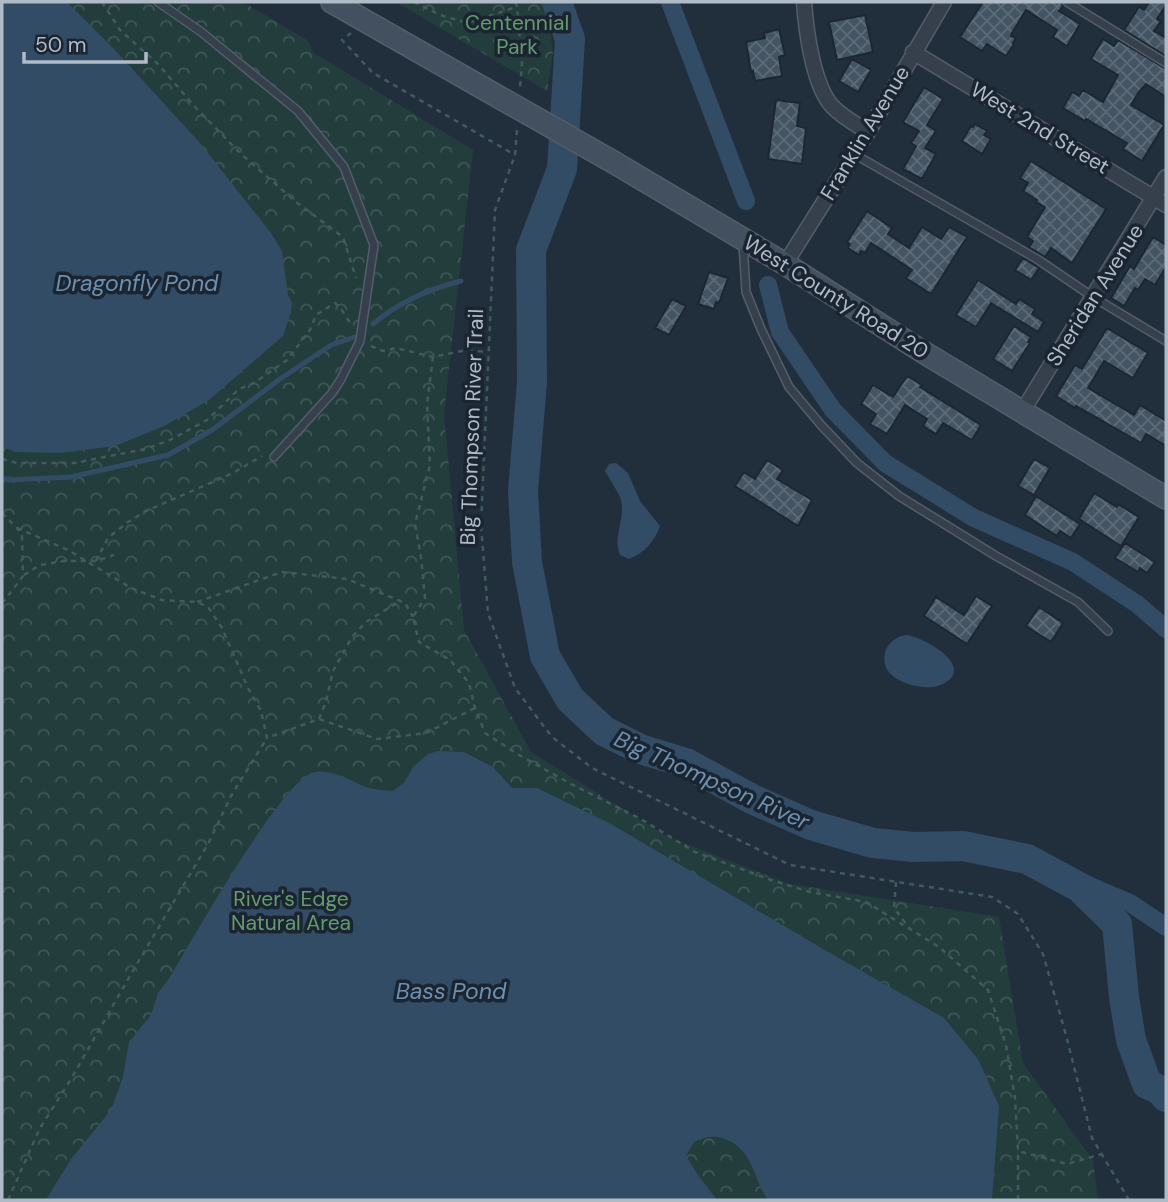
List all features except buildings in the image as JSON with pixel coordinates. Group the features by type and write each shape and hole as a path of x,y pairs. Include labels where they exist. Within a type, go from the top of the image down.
{"main road":[{"name":"West County Road 20","path":"332,2 512,95 615,163 1166,498"}],"street":[{"path":"804,2 816,76 823,92 838,111 868,132"},
{"name":"Franklin Avenue","path":"785,264 868,132 944,2"},
{"name":"West 2nd Street","path":"914,52 1160,201"},
{"name":"Sheridan Avenue","path":"1022,412 1093,297 1160,201 1166,177"}],"lane":[{"path":"158,2 200,31 298,111 344,167 374,245 360,341 332,393 274,457"},
{"path":"1067,2 1166,63"},
{"path":"854,154 1037,259 1166,341"},
{"path":"743,239 746,292 751,304 789,387 821,425 857,463 899,496 996,556 1078,602 1108,631"}],"path":[{"path":"102,2 120,30 158,64 195,108 241,154 296,202 343,237 356,277 356,289"},
{"path":"414,2 440,15 468,23 517,6"},
{"path":"512,95 522,63 517,6 514,2"},
{"path":"365,20 342,40 373,74 515,155"},
{"name":"Big Thompson River Trail","path":"517,129 515,155 495,209 481,525 488,613 515,688 552,737 592,768 790,865 992,897 1018,914 1043,954 1068,1039 1092,1138 1129,1200"},
{"path":"2,459 17,463 75,463 145,449 170,440 207,420 239,389 254,383 287,359 310,330 316,315 335,303 360,341 383,351 397,348 433,357 466,350 488,352"},
{"path":"413,617 425,598 415,524 430,465 427,404 433,357"},
{"path":"96,561 108,538 128,522 146,511 233,473 262,456"},
{"path":"2,513 22,536 23,576"},
{"path":"17,528 68,550 131,588 162,600 197,602 208,607 222,628 261,711 267,737"},
{"path":"2,601 23,576 40,565 64,561 96,561 114,555"},
{"path":"197,602 282,572 347,579 400,600 405,603 413,617 419,642 450,660 469,683 485,733 519,755 641,819 695,852 810,892 866,902 939,947 988,990 1006,1045 1015,1098 1018,1200"},
{"path":"319,719 333,671 352,637 366,622 400,600"},
{"path":"8,1200 40,1128 93,1043 107,1014 208,844 231,796 267,737 319,719 377,739 426,733 475,708"},
{"path":"896,882 894,908 911,930"},
{"path":"1018,1151 1067,1164 1101,1154"}],"green space":[{"name":"River's Edge Natural Area","path":"2,2 243,2 307,40 314,53 473,150 444,414 464,630 531,752 668,837 790,884 999,917 1023,1063 1093,1160 1098,1200 2,1200"},
{"name":"Centennial Park","path":"396,2 544,2 553,54 547,91"}],"water":[{"name":"Dragonfly Pond","path":"2,2 66,2 70,5 200,143 271,233 282,251 288,295 292,302 283,336 209,400 164,426 115,446 61,453 16,452 2,447"},
{"path":"616,463 628,473 640,501 660,526 648,546 629,559 620,555 617,541 622,514 621,500 605,471 609,464"},
{"path":"906,635 921,639 946,656 954,670 952,677 944,684 921,687 894,677 886,667 884,656 891,642"},
{"name":"Bass Pond","path":"438,751 464,752 493,767 512,788 537,788 611,824 944,1018 978,1059 999,1106 992,1200 768,1200 742,1150 725,1139 713,1137 694,1142 686,1156 717,1200 46,1200 71,1159 111,1110 123,1077 129,1042 151,1015 158,993 238,863 282,801 300,781 315,772 328,772 369,788 393,791 405,782 413,767 428,754"}],"waterway":[{"name":"Big Thompson River","path":"557,2 570,39 562,169 531,250 532,382 523,491 527,562 545,656 570,699 604,731 640,749 686,763 752,799 811,825 873,843 914,847 963,846 1027,859 1079,887 1117,924 1131,1040 1147,1084 1160,1090 1166,1097"},
{"path":"670,2 746,201"},
{"path":"373,324 415,297 461,281"},
{"path":"768,285 780,332 833,410 885,463 974,518 1073,562 1137,604 1166,629"},
{"path":"2,478 9,480 71,477 168,455 212,430 331,345 358,336"},
{"path":"1027,859 1130,903 1166,927"}]}
